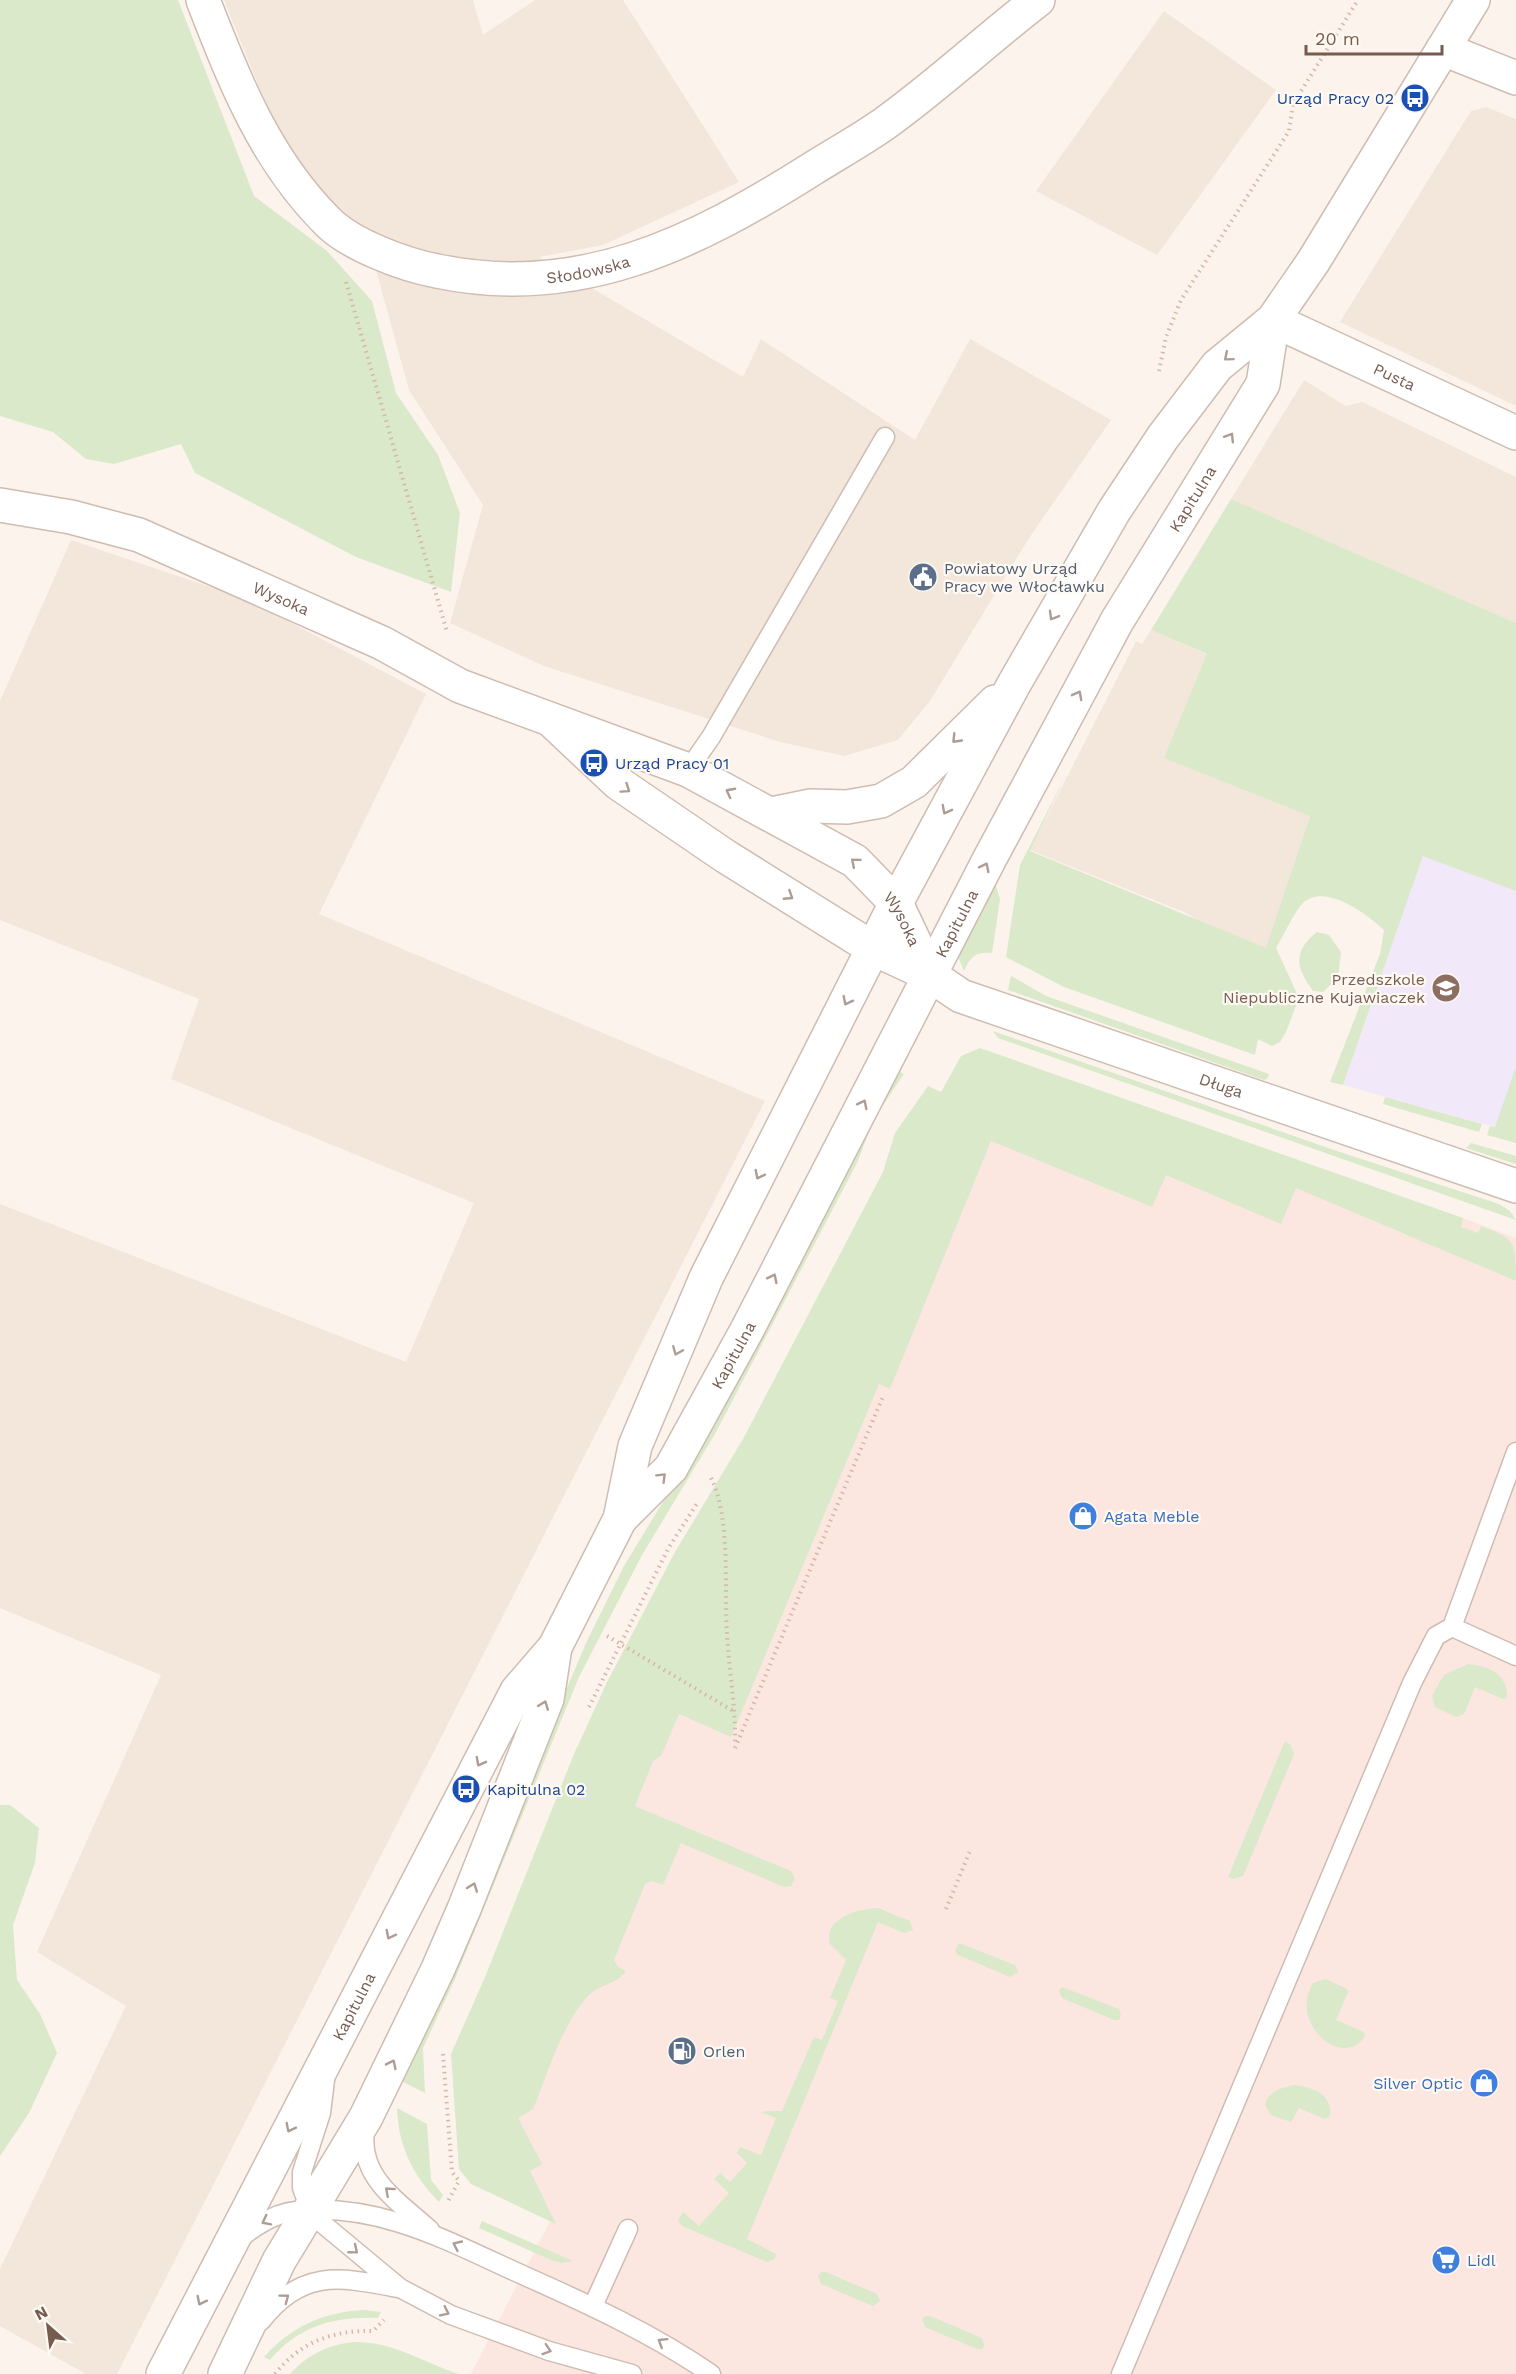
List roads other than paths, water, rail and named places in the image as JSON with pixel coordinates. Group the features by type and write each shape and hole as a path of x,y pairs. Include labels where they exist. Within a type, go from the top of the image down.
{"street":[{"name":"Słodowska","path":"203,0 231,72 263,138 296,186 329,224 364,245 409,266 458,276 551,278 630,261 712,229 885,123 1038,0"},
{"name":"Kapitulna","path":"163,2374 517,1691 555,1647 620,1519 635,1446 706,1278 896,903 1014,684 1114,511 1162,436 1217,366 1273,320 1313,262 1473,0"},
{"path":"1443,49 1516,78"},
{"name":"Kapitulna","path":"620,1519 671,1468 747,1330 930,975 1117,621 1263,384 1273,320"},
{"name":"Pusta","path":"1273,320 1516,433"},
{"name":"Wysoka","path":"0,505 71,517 139,535 371,639 460,686 688,770 855,861 896,903 930,975"},
{"name":"Kapitulna","path":"772,814 811,806 847,807 881,801 914,782 935,764 953,741 1014,684"},
{"name":"Wysoka","path":"552,721 618,783 725,856 874,949 930,975"},
{"name":"Długa","path":"930,975 961,996 988,1007 1516,1186"},
{"name":"Kapitulna","path":"229,2366 279,2261 312,2210 366,2116 464,1909 547,1699 555,1647"}],"lane":[{"path":"688,770 711,737 885,437"},
{"path":"1121,2374 1412,1683 1436,1636 1452,1627 1516,1452"},
{"path":"1452,1627 1516,1656"},
{"path":"327,2058 321,2113 302,2172 302,2188 312,2210 335,2235 400,2288 451,2315 549,2351 632,2374"},
{"path":"366,2116 363,2145 373,2176 431,2232"},
{"path":"228,2249 252,2228 293,2211 358,2212 431,2232 593,2306 653,2337 711,2374"},
{"path":"593,2306 628,2229"},
{"path":"229,2366 270,2309 307,2284 343,2277 400,2288"}],"place":[{"name":"Urząd Pracy 02","path":"1415,98"},
{"name":"Powiatowy Urząd Pracy we Włocławku","path":"923,577"},
{"name":"Urząd Pracy 01","path":"594,763"},
{"name":"Przedszkole Niepubliczne Kujawiaczek","path":"1446,988"},
{"name":"Agata Meble","path":"1083,1516"},
{"name":"Kapitulna 02","path":"466,1789"},
{"name":"Orlen","path":"682,2051"},
{"name":"Silver Optic","path":"1484,2083"},
{"name":"Lidl","path":"1446,2260"}]}
